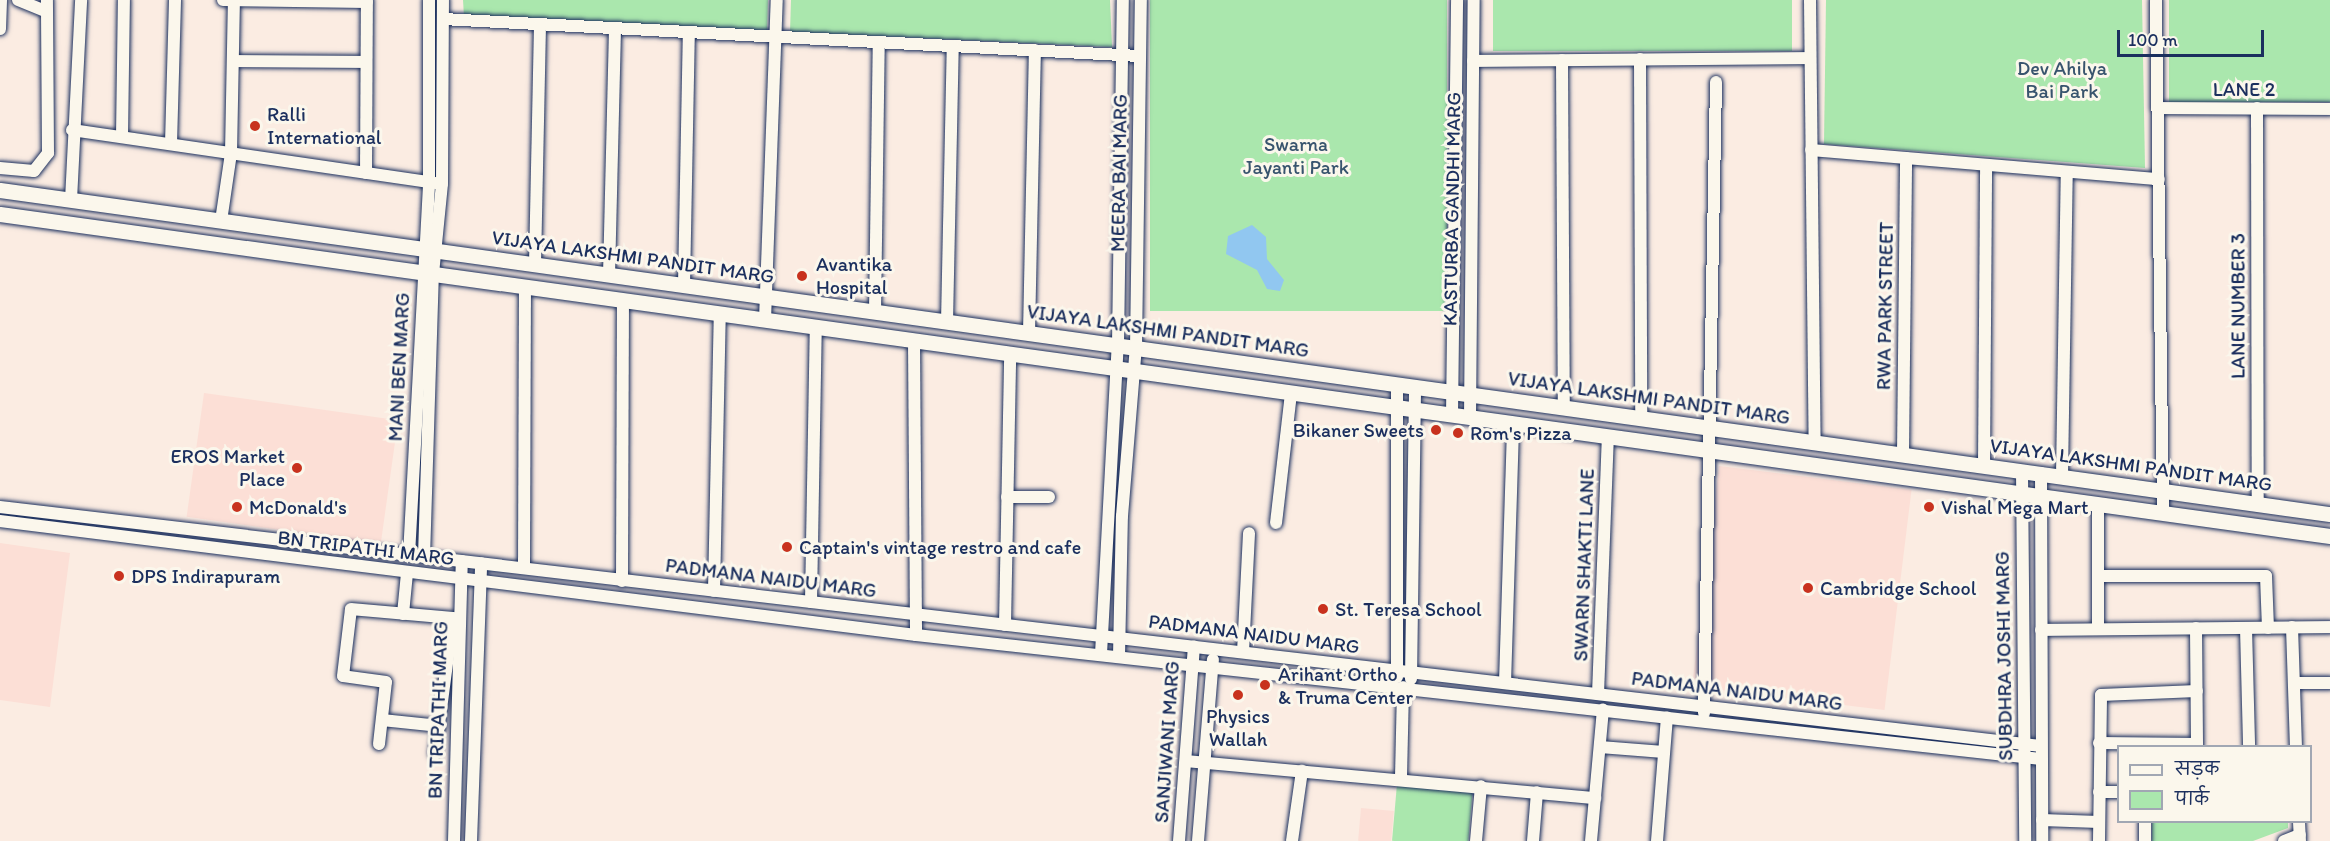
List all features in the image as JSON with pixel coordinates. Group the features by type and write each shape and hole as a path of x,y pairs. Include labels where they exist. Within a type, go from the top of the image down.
{"street":[{"path":"0,29 1,0"},
{"path":"0,168 34,171 46,161 47,6 18,0"},
{"path":"71,200 72,130 81,0"},
{"path":"122,137 124,0"},
{"path":"171,144 175,0"},
{"path":"223,0 367,1 366,172"},
{"path":"221,221 231,153 234,0"},
{"name":"MANI BEN MARG","path":"429,0 431,251"},
{"name":"MANI BEN MARG","path":"409,555 428,274 442,184 443,0"},
{"path":"765,320 777,0"},
{"name":"MEERA BAI MARG","path":"1101,654 1118,345 1123,0"},
{"name":"MEERA BAI MARG","path":"1119,656 1131,371 1136,348 1141,0"},
{"name":"KASTURBA GANDHI MARG","path":"1452,415 1457,0"},
{"name":"KASTURBA GANDHI MARG","path":"1470,418 1474,0"},
{"path":"1810,0 1815,442"},
{"path":"2156,0 2163,513"},
{"path":"443,19 1140,56"},
{"path":"535,264 540,24"},
{"path":"609,275 615,28"},
{"path":"1457,30 1473,29"},
{"path":"684,285 689,32"},
{"path":"875,312 879,42"},
{"path":"947,322 953,46"},
{"path":"1029,333 1035,50"},
{"path":"1473,61 1810,58"},
{"path":"1640,59 1641,418"},
{"path":"1562,60 1564,407"},
{"path":"233,61 366,62"},
{"path":"1704,721 1713,428 1716,82"},
{"name":"LANE 2","path":"2158,108 2330,109"},
{"name":"LANE NUMBER 3","path":"2257,108 2258,504"},
{"path":"72,130 442,184"},
{"path":"1811,150 2159,180"},
{"name":"RWA PARK STREET","path":"1903,454 1906,158"},
{"path":"1984,466 1986,165"},
{"path":"2062,476 2067,172"},
{"name":"VIJAYA LAKSHMI PANDIT MARG","path":"0,190 2330,514"},
{"path":"0,214 2330,537"},
{"path":"424,557 428,274"},
{"path":"524,568 525,287"},
{"path":"622,580 623,300"},
{"path":"714,591 720,314"},
{"path":"811,602 816,327"},
{"path":"914,341 916,635"},
{"path":"1005,624 1010,354"},
{"path":"1397,384 1397,670 1403,688 1401,777"},
{"path":"1403,688 1411,671 1415,387"},
{"path":"1276,523 1291,393"},
{"path":"1505,683 1513,424"},
{"name":"SWARN SHAKTI LANE","path":"1598,694 1608,437"},
{"name":"SUBDHRA JOSHI MARG","path":"2022,471 2025,841"},
{"name":"SUBDHRA JOSHI MARG","path":"2041,473 2042,841"},
{"path":"1007,496 1049,497"},
{"path":"2098,504 2098,629"},
{"name":"BN TRIPATHI MARG","path":"0,507 462,561 454,841"},
{"name":"BN TRIPATHI MARG","path":"0,521 461,580"},
{"path":"1244,652 1249,533"},
{"name":"PADMANA NAIDU MARG","path":"462,561 1705,706 2024,750"},
{"path":"471,841 481,563"},
{"path":"403,614 407,573"},
{"path":"2098,576 2266,576 2268,628"},
{"name":"PADMANA NAIDU MARG","path":"461,580 916,635 1667,717 2042,752"},
{"path":"379,744 386,682 343,676 351,609 453,618 435,754"},
{"path":"2292,627 2296,745"},
{"path":"2041,630 2330,627"},
{"path":"2098,743 2197,745 2196,628"},
{"path":"2246,628 2249,745"},
{"name":"SANJIWANI MARG","path":"1179,841 1194,647"},
{"name":"SANJIWANI MARG","path":"1198,841 1214,649"},
{"path":"2294,683 2330,683"},
{"path":"2099,841 2098,699 2104,692 2197,691"},
{"path":"443,707 458,707"},
{"path":"1591,841 1603,710"},
{"path":"1657,841 1667,717"},
{"path":"382,720 440,726"},
{"path":"1600,747 1664,752"},
{"path":"1186,761 1401,777 1595,798"},
{"path":"1292,841 1302,771"},
{"path":"1476,841 1481,786"},
{"path":"1533,841 1537,792"},
{"path":"2099,792 2117,792"},
{"path":"2042,820 2099,822"},
{"path":"2145,823 2145,841"},
{"path":"2284,841 2300,838 2299,823"}],"shaded area":[{"name":"EROS Market Place","path":"204,393 398,420 381,544 187,517"},
{"name":"Cambridge School","path":"1719,466 1912,490 1884,710 1692,686"},
{"path":"0,543 70,553 50,707 0,700"},
{"path":"1361,808 1394,811 1391,841 1358,841"}],"green space":[{"path":"463,0 768,0 767,31 464,17"},
{"path":"791,0 1110,0 1112,47 790,32"},
{"name":"Swarna Jayanti Park","path":"1150,0 1447,0 1447,311 1150,311"},
{"path":"1493,0 1792,0 1792,51 1493,51"},
{"name":"Dev Ahilya Bai Park","path":"1826,0 2142,0 2145,168 1824,144"},
{"path":"2169,0 2330,0 2330,102 2169,102"},
{"path":"1397,784 1473,791 1468,841 1392,841"},
{"path":"2152,823 2288,823 2288,828 2253,841 2152,841"}],"water":[{"path":"1252,225 1266,237 1267,259 1284,280 1280,291 1267,289 1257,270 1226,254 1228,236"}],"place":[{"name":"Ralli International","path":"255,126"},
{"name":"Avantika Hospital","path":"802,276"},
{"name":"Bikaner Sweets","path":"1436,430"},
{"name":"Rom's Pizza","path":"1458,433"},
{"name":"EROS Market Place","path":"297,468"},
{"name":"McDonald's","path":"237,507"},
{"name":"Vishal Mega Mart","path":"1929,507"},
{"name":"Captain's vintage restro and cafe","path":"787,547"},
{"name":"DPS Indirapuram","path":"119,576"},
{"name":"Cambridge School","path":"1808,588"},
{"name":"St. Teresa School","path":"1323,609"},
{"name":"Arihant Ortho & Truma Center","path":"1265,685"},
{"name":"Physics Wallah","path":"1238,695"}]}
